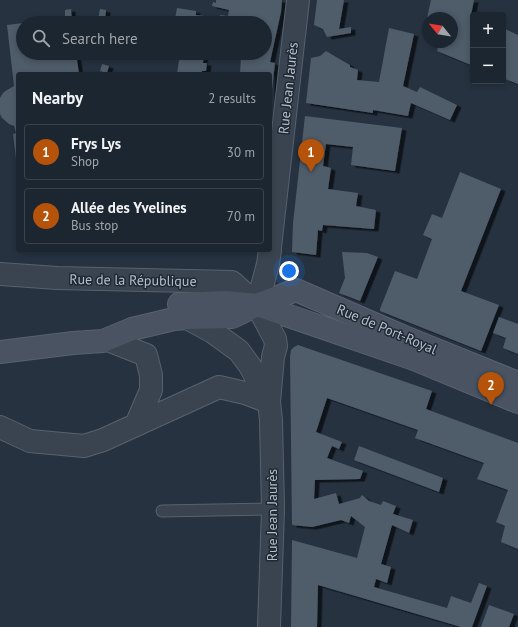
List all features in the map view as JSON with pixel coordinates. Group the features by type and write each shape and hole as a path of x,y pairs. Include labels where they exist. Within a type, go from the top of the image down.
{"main road":[{"name":"Rue de Port-Royal","path":"73,343 108,340 132,329 174,319 232,317 257,305 296,290 402,336 518,383"},
{"name":"Rue de Port-Royal","path":"73,343 127,318 173,304 225,302 257,305 414,359 518,402"},
{"path":"5,351 73,343"}],"street":[{"name":"Rue Jean Jaurès","path":"272,229 298,0"},
{"path":"257,305 270,252"},
{"name":"Rue de la République","path":"0,274 57,278 232,282 257,305"},
{"name":"Rue Jean Jaurès","path":"257,305 275,339 276,346 269,402 271,420 273,509 269,627"},
{"name":"Rue Jean Jaurès","path":"187,318 213,332 239,351 250,366 269,402"},
{"path":"108,340 146,355 151,376 151,390 136,425"},
{"path":"0,427 30,441 84,446 103,440 219,387 245,393 269,402"}],"lane":[{"path":"162,511 273,509"}],"building":[{"path":"216,0 282,0 281,12 272,53 272,16 228,16 229,10 212,6 213,2 216,3"},
{"path":"317,0 344,0 339,29 351,27 351,33 327,37 323,29 314,25"},
{"path":"431,0 474,0 472,12 470,12 470,65 437,51 438,48 458,48 458,12 428,12"},
{"path":"177,8 196,11 196,15 204,16 176,16"},
{"path":"71,9 72,16 65,16 65,10"},
{"path":"100,9 106,10 105,16 99,16"},
{"path":"16,24 16,60 77,60 79,72 16,72 16,133 14,126 2,118 0,114 0,98 3,93 14,86 7,25"},
{"path":"389,28 414,34 403,86 417,92 420,87 457,105 450,120 411,103 408,116 373,110 373,113 306,103 311,58 320,56 326,51 350,65 350,67 358,70 357,80 379,82"},
{"path":"506,29 518,35 518,84 506,79"},
{"path":"179,60 203,60 203,63 207,63 206,71 177,72"},
{"path":"241,60 270,60 270,62 275,63 272,90 272,72 240,72"},
{"path":"102,64 109,66 107,72 100,71"},
{"path":"305,116 402,128 395,171 351,165 353,147 326,144 323,166 331,168 328,189 358,193 356,206 376,210 374,229 323,225 322,231 318,230 316,255 292,252 293,223"},
{"path":"16,133 16,159 13,134"},
{"path":"460,172 501,189 461,291 499,305 481,351 380,311 395,271 417,279 432,239 423,235 432,214 442,218"},
{"path":"342,252 367,253 378,257 360,301 339,293 345,278"},
{"path":"499,317 518,324 518,354 503,348 506,338 493,333"},
{"path":"298,345 432,391 426,409 518,443 518,549 501,542 505,526 496,522 508,490 477,479 484,463 415,438 418,430 327,398 316,432 342,442 339,449 332,446 327,458 363,471 360,479 315,480 314,499 336,493 339,504 360,498 362,495 369,501 381,505 383,501 396,506 393,514 413,520 409,533 392,525 381,564 391,567 387,583 376,579 374,587 447,608 451,596 471,603 479,583 487,586 472,627 461,627 318,585 317,627 291,627 292,540 357,558 365,527 351,516 349,523 341,520 312,527 292,525 290,357 291,350"},
{"path":"359,446 443,478 439,492 354,460"},
{"path":"489,605 514,614 509,627 481,627"}],"place":[{"name":"Frys Lys","path":"311,172"},
{"name":"Allée des Yvelines","path":"491,405"}]}
